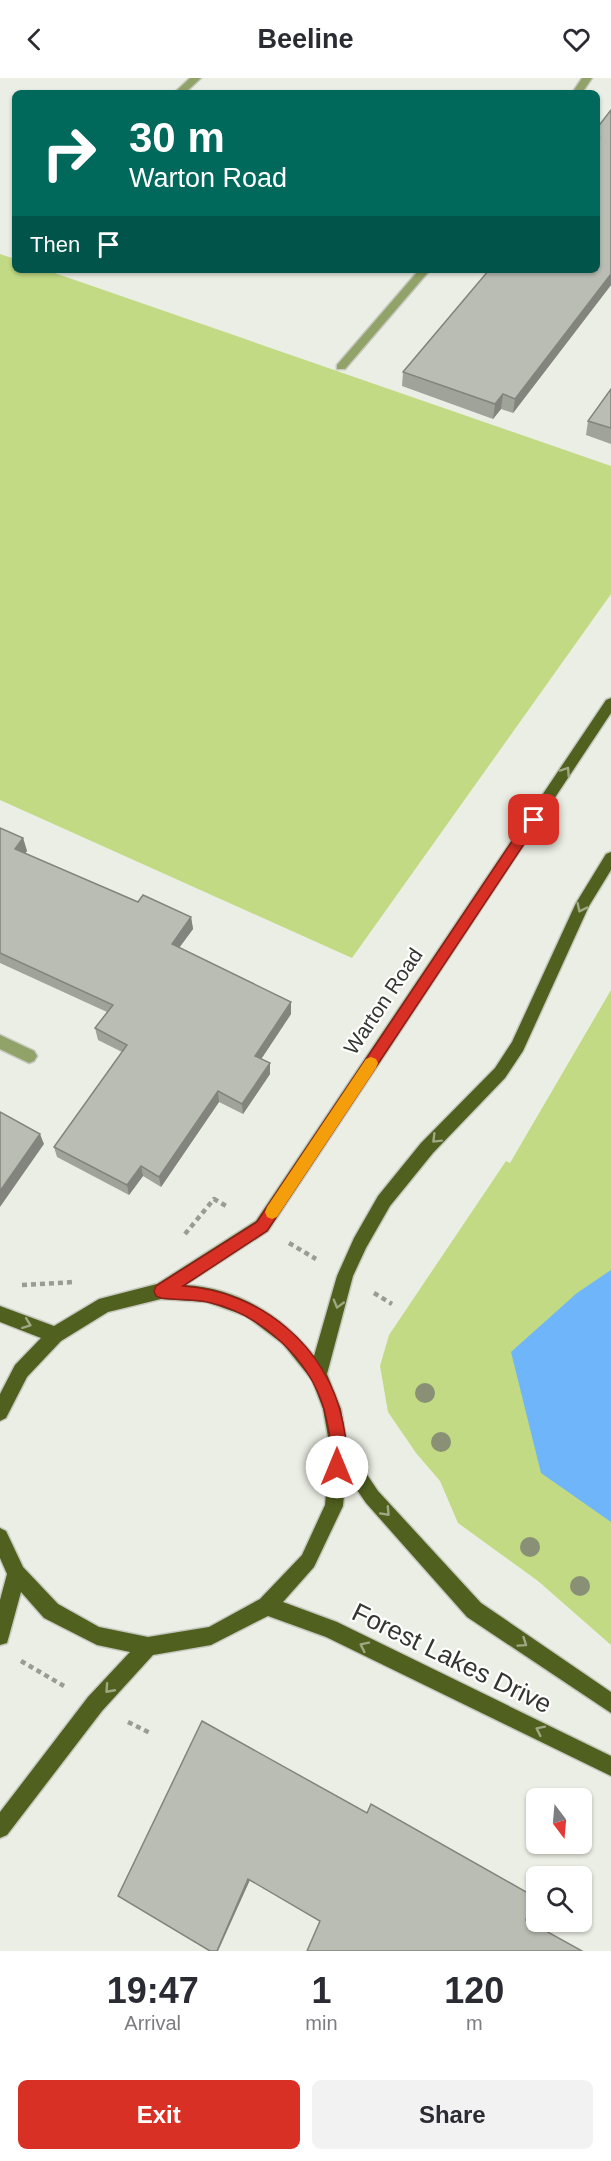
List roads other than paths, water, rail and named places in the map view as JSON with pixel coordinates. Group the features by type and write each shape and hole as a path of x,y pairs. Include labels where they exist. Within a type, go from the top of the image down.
{"main road":[{"name":"Warton Road","path":"161,1291 262,1226 611,704"},
{"path":"318,1374 345,1276 360,1243 384,1201 427,1148 500,1073 518,1046 583,903 611,858"},
{"name":"Warton Road","path":"0,1412 21,1371 55,1335 105,1305 161,1291 207,1294 251,1310 289,1338 318,1374 332,1409 339,1448 334,1506 309,1561 267,1606 211,1636 148,1646 97,1636 51,1611 16,1574 0,1537"},
{"path":"0,1314 55,1335"},
{"name":"Forest Lakes Drive","path":"339,1448 372,1497 474,1610 611,1703"},
{"path":"0,1636 16,1574"},
{"name":"Forest Lakes Drive","path":"267,1606 330,1629 611,1766"},
{"path":"0,1828 95,1704 148,1646"}],"street":[{"path":"182,90 196,78"},
{"path":"341,367 422,273"},
{"path":"0,1042 28,1056"}],"water":[{"path":"611,1270 611,1522 541,1473 511,1352 577,1293"}]}
